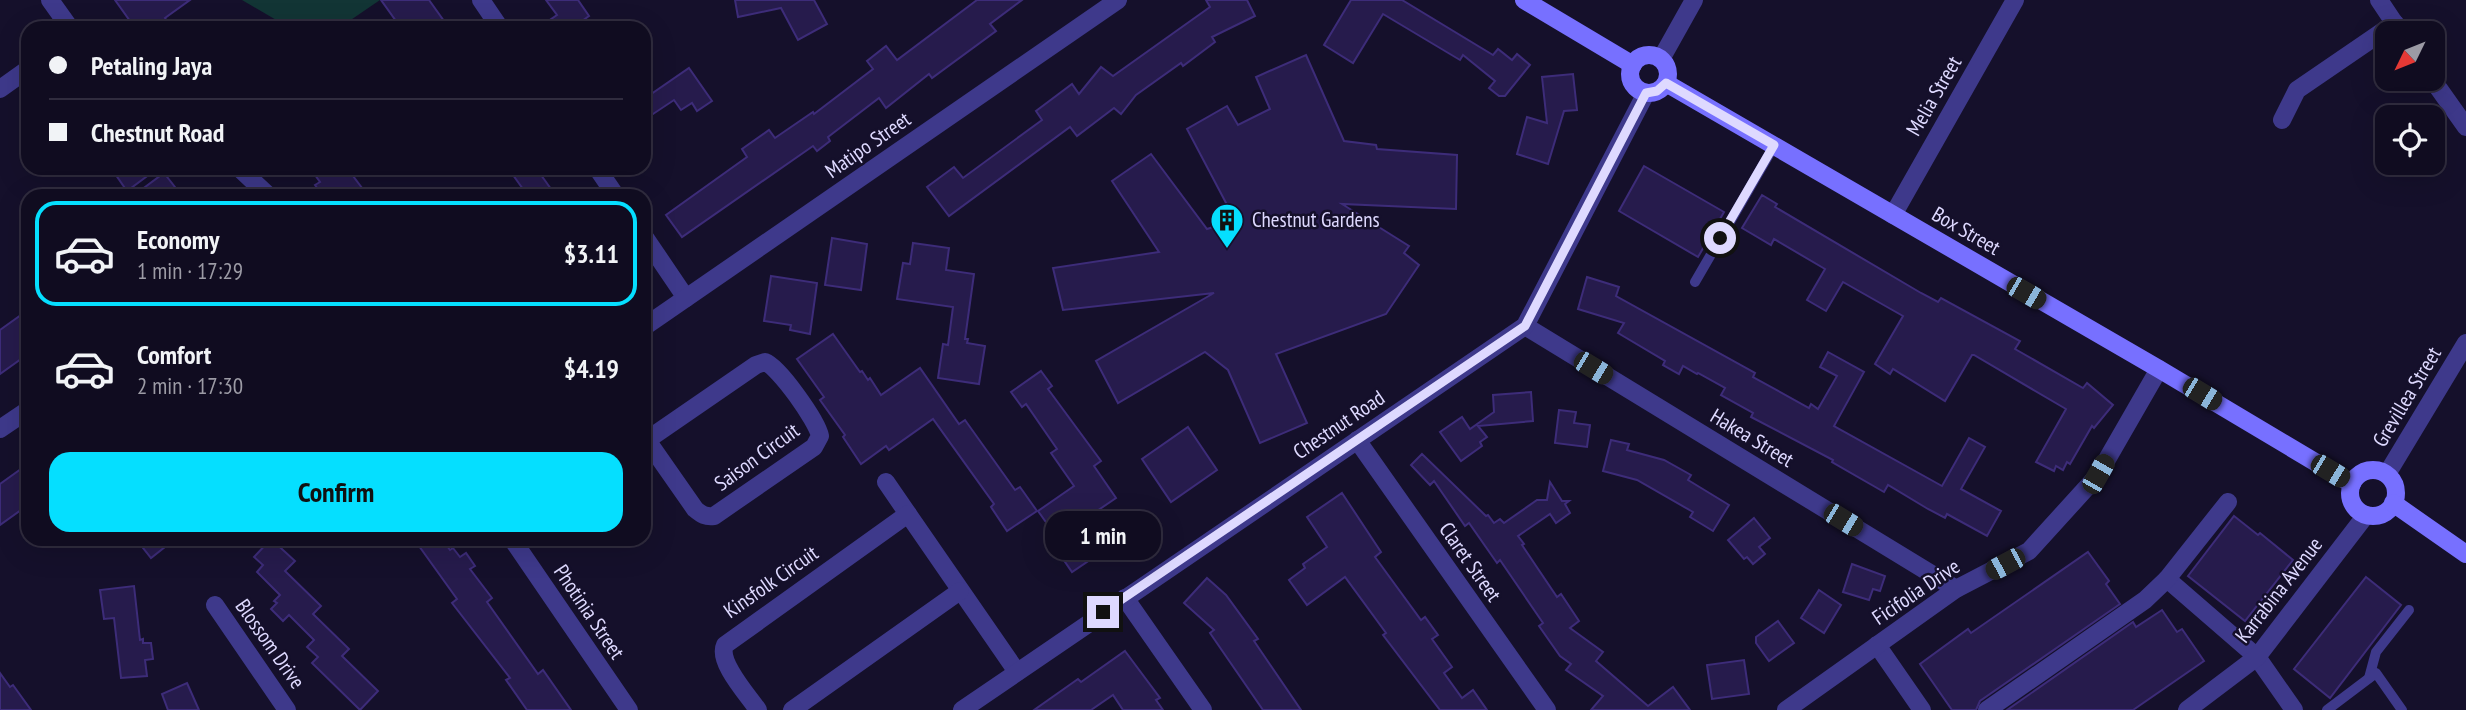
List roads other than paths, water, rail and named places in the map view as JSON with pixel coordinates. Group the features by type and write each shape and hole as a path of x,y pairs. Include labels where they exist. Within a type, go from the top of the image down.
{"main road":[{"path":"1524,0 1633,65"},
{"path":"1643,56 1656,56 1668,69 1666,83 1657,91 1640,91 1630,74 1633,65 1643,56"},
{"name":"Box Street","path":"1666,83 2352,484"},
{"path":"2380,471 2387,474 2394,484 2393,503 2382,514 2366,514 2354,506 2351,499 2352,484 2360,473 2380,471"},
{"path":"2393,503 2466,554"}],"street":[{"path":"50,0 65,21"},
{"path":"481,0 495,21"},
{"name":"Matipo Street","path":"651,322 1118,0"},
{"path":"1661,59 1694,0"},
{"name":"Melia Street","path":"1893,215 2015,0"},
{"path":"2379,0 2393,21"},
{"path":"2282,120 2297,90 2375,42"},
{"path":"0,89 21,74"},
{"path":"2440,91 2466,127"},
{"name":"Chestnut Road","path":"962,710 1525,326 1646,93"},
{"path":"246,175 262,189"},
{"path":"651,246 687,298"},
{"name":"Hakea Street","path":"1525,326 1956,589"},
{"name":"Grevillea Street","path":"2387,474 2466,343"},
{"name":"Saison Circuit","path":"651,435 765,362 776,370 814,422 820,436 814,447 714,516 708,517 695,509 651,445"},
{"name":"Ficifolia Drive","path":"1786,710 1956,589 2029,551 2098,474 2159,369"},
{"path":"0,429 21,415"},
{"name":"Claret Street","path":"1357,440 1547,710"},
{"path":"886,482 1017,672"},
{"path":"1987,710 2144,600 2167,579 2228,502"},
{"name":"Kinsfolk Circuit","path":"758,710 725,663 725,645 908,514"},
{"name":"Karrabina Avenue","path":"2187,710 2257,657 2366,514"},
{"name":"Photinia Street","path":"517,546 629,710"},
{"path":"2167,579 2257,657 2294,710"},
{"path":"792,710 960,590"},
{"path":"1125,598 1203,710"},
{"name":"Blossom Drive","path":"215,605 287,710"},
{"path":"1877,645 1922,710"}],"lane":[{"path":"1695,282 1774,145"},
{"path":"2370,678 2376,652 2409,610"},
{"path":"2327,710 2376,673 2402,710"}],"place":[{"name":"Chestnut Gardens","path":"1227,250"}]}
